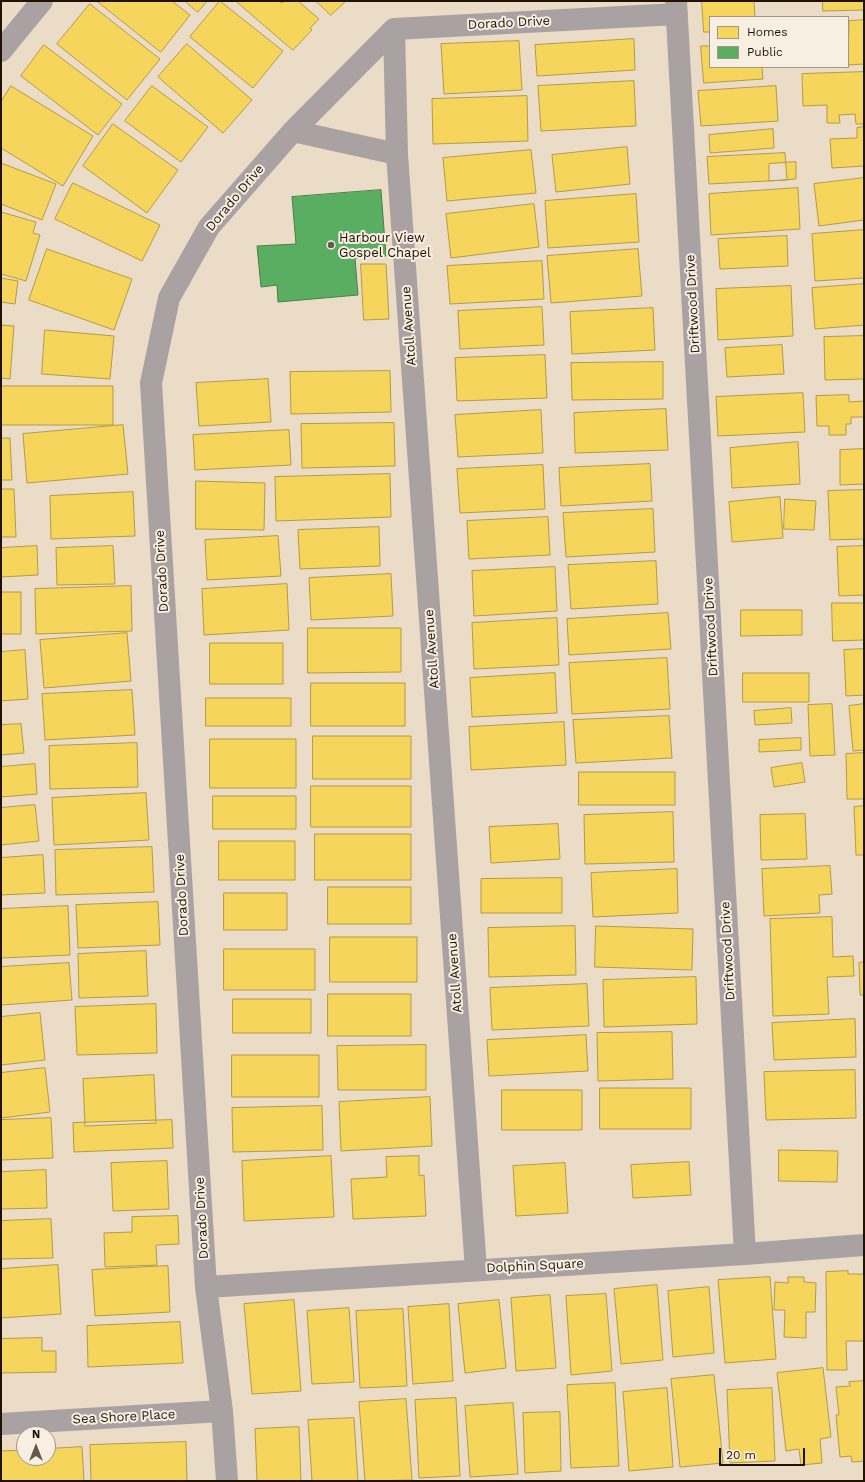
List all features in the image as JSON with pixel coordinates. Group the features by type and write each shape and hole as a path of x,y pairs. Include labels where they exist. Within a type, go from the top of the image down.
{"street":[{"path":"1,51 42,1"},
{"name":"Dorado Drive","path":"227,1481 222,1411 206,1287 151,383 169,298 210,227 293,131 394,29 677,8"},
{"name":"Driftwood Drive","path":"677,8 745,1254"},
{"name":"Atoll Avenue","path":"394,29 397,154 476,1270"},
{"path":"293,131 397,154"},
{"name":"Dolphin Square","path":"206,1287 745,1254 864,1245"},
{"name":"Sea Shore Place","path":"1,1424 222,1411"}],"building: Homes":[{"path":"97,1 172,1 190,15 161,52"},
{"path":"185,1 207,1 198,12"},
{"path":"220,1 283,51 253,88 190,37"},
{"path":"236,1 279,1 282,3 284,1 298,1 319,19 310,28 312,30 293,50"},
{"path":"316,1 346,1 331,15"},
{"path":"702,1 754,1 755,16 709,16 709,32 704,32"},
{"path":"823,1 864,1 864,10 823,11"},
{"path":"90,4 160,59 127,100 57,44"},
{"path":"864,20 864,64 849,65 849,21"},
{"path":"634,39 635,70 537,76 535,45"},
{"path":"519,41 522,90 444,94 441,44"},
{"path":"187,44 252,100 223,133 158,77"},
{"path":"44,45 122,104 98,135 21,76"},
{"path":"701,46 709,46 709,68 762,68 763,79 704,83"},
{"path":"864,72 864,124 856,124 855,114 839,115 840,123 827,123 827,105 803,106 802,74"},
{"path":"634,81 636,126 541,131 538,86"},
{"path":"11,86 93,136 63,186 1,148 1,102"},
{"path":"152,86 208,127 181,162 125,121"},
{"path":"776,86 778,121 701,126 698,91"},
{"path":"527,96 528,141 433,144 432,99"},
{"path":"113,124 178,170 147,213 83,166"},
{"path":"864,127 864,166 832,168 830,139 857,138 857,128"},
{"path":"773,129 774,148 710,153 709,135"},
{"path":"627,147 630,184 556,192 552,155"},
{"path":"531,150 536,193 447,201 443,158"},
{"path":"785,153 787,180 709,184 707,157"},
{"path":"796,162 796,179 769,181 769,164"},
{"path":"1,163 56,184 42,220 1,204"},
{"path":"864,178 864,220 819,226 814,184"},
{"path":"73,183 160,225 142,261 55,219"},
{"path":"798,188 800,229 711,235 709,194"},
{"path":"636,194 639,242 548,248 545,201"},
{"path":"534,204 539,247 451,258 446,214"},
{"path":"1,212 36,222 33,233 40,235 26,281 1,274"},
{"path":"864,230 864,278 815,281 812,234"},
{"path":"787,236 788,266 720,269 718,239"},
{"path":"47,249 132,279 114,330 29,300"},
{"path":"638,249 642,296 551,303 547,256"},
{"path":"542,261 544,299 450,304 447,266"},
{"path":"361,264 386,264 389,319 364,320"},
{"path":"1,278 18,281 15,304 1,302"},
{"path":"864,284 864,325 815,329 812,288"},
{"path":"791,286 793,336 718,340 716,289"},
{"path":"542,307 544,345 460,349 458,311"},
{"path":"653,308 655,350 572,354 570,312"},
{"path":"1,325 14,326 10,379 1,378"},
{"path":"45,330 114,336 110,379 42,374"},
{"path":"864,336 864,379 825,380 824,337"},
{"path":"782,345 784,374 727,377 725,348"},
{"path":"545,355 547,398 457,401 455,358"},
{"path":"663,362 663,399 572,400 571,363"},
{"path":"390,371 391,412 291,414 290,372"},
{"path":"268,379 271,422 199,426 196,383"},
{"path":"1,386 113,386 113,425 1,425"},
{"path":"803,393 805,432 718,436 716,397"},
{"path":"849,395 849,402 864,401 864,417 851,417 851,424 846,424 846,435 829,435 829,426 817,426 816,396"},
{"path":"666,409 668,450 575,453 574,413"},
{"path":"541,410 543,453 458,457 455,415"},
{"path":"394,423 395,466 302,468 301,424"},
{"path":"123,425 128,474 27,483 23,434"},
{"path":"289,430 291,465 195,470 193,435"},
{"path":"1,438 10,438 12,480 1,480"},
{"path":"798,442 800,484 732,488 730,448"},
{"path":"864,449 864,484 840,485 840,450"},
{"path":"650,464 652,501 561,506 559,468"},
{"path":"543,465 545,509 460,513 457,469"},
{"path":"390,474 391,517 276,521 275,477"},
{"path":"196,481 265,483 264,530 196,529"},
{"path":"1,489 14,489 16,537 1,537"},
{"path":"864,490 864,539 830,540 828,491"},
{"path":"133,492 135,536 51,539 50,496"},
{"path":"780,497 783,538 732,542 729,502"},
{"path":"785,499 816,501 814,530 784,529"},
{"path":"653,509 655,552 566,557 563,513"},
{"path":"548,517 550,555 469,559 467,521"},
{"path":"379,527 380,566 300,569 298,530"},
{"path":"278,536 281,576 207,580 205,540"},
{"path":"37,546 38,575 1,577 1,548"},
{"path":"113,546 115,584 57,585 56,548"},
{"path":"864,546 864,595 839,596 837,547"},
{"path":"656,561 658,604 571,609 568,565"},
{"path":"555,567 557,611 474,616 472,571"},
{"path":"391,574 393,616 311,620 309,578"},
{"path":"287,584 289,630 204,635 202,589"},
{"path":"131,586 132,631 36,634 35,589"},
{"path":"1,592 21,592 21,634 1,634"},
{"path":"832,603 864,603 864,640 833,641"},
{"path":"741,610 802,610 802,635 741,636"},
{"path":"668,613 671,649 569,655 567,619"},
{"path":"557,618 559,665 474,669 472,623"},
{"path":"308,628 401,628 401,672 308,673"},
{"path":"127,633 131,681 44,688 40,640"},
{"path":"210,643 283,643 283,684 210,684"},
{"path":"864,649 864,695 846,696 844,650"},
{"path":"25,650 28,699 1,701 1,652"},
{"path":"667,658 670,709 572,714 569,663"},
{"path":"555,673 557,713 472,717 470,678"},
{"path":"743,673 809,673 809,702 743,702"},
{"path":"311,683 405,683 405,726 311,726"},
{"path":"132,690 135,735 45,740 42,694"},
{"path":"206,698 291,698 291,726 206,726"},
{"path":"832,704 835,755 810,756 808,705"},
{"path":"864,704 864,750 853,751 849,706"},
{"path":"791,708 792,723 755,725 754,711"},
{"path":"669,716 672,758 576,763 573,720"},
{"path":"564,722 566,765 471,770 469,727"},
{"path":"21,724 24,753 1,755 1,725"},
{"path":"313,736 411,736 411,779 313,779"},
{"path":"801,738 801,750 759,752 759,740"},
{"path":"210,739 296,739 296,788 210,788"},
{"path":"137,743 138,787 50,789 49,746"},
{"path":"864,753 864,799 847,799 846,754"},
{"path":"802,763 805,782 774,787 771,768"},
{"path":"35,764 37,794 1,797 1,767"},
{"path":"579,772 675,772 675,805 579,805"},
{"path":"311,786 411,786 411,827 311,827"},
{"path":"146,793 149,840 54,845 52,798"},
{"path":"213,796 296,796 296,829 213,829"},
{"path":"35,805 39,841 1,845 1,808"},
{"path":"864,806 864,855 856,855 854,807"},
{"path":"673,812 674,862 585,864 584,815"},
{"path":"805,814 807,859 761,860 760,815"},
{"path":"558,824 560,859 491,863 489,827"},
{"path":"315,834 411,834 411,880 315,880"},
{"path":"219,841 295,841 295,880 219,880"},
{"path":"152,847 154,892 56,895 55,850"},
{"path":"43,855 45,893 1,895 1,858"},
{"path":"830,866 832,894 819,895 820,913 764,916 762,869"},
{"path":"677,869 678,913 593,917 591,873"},
{"path":"562,878 562,913 481,913 481,879"},
{"path":"328,887 411,887 411,924 328,924"},
{"path":"224,893 287,893 287,930 224,930"},
{"path":"158,902 160,945 78,948 76,905"},
{"path":"68,906 70,955 1,958 1,909"},
{"path":"832,917 833,957 853,956 854,976 827,977 829,1014 773,1016 770,919"},
{"path":"575,926 576,975 489,977 488,928"},
{"path":"596,926 693,929 692,970 595,967"},
{"path":"330,937 417,937 417,982 330,982"},
{"path":"224,949 315,949 315,990 224,990"},
{"path":"146,951 148,996 79,998 78,954"},
{"path":"864,962 864,995 860,995 859,963"},
{"path":"69,963 72,1000 1,1005 1,967"},
{"path":"696,977 697,1024 604,1027 603,980"},
{"path":"587,984 589,1026 492,1030 490,988"},
{"path":"328,994 411,994 411,1036 328,1036"},
{"path":"233,999 311,999 311,1033 233,1033"},
{"path":"156,1004 157,1053 77,1055 75,1007"},
{"path":"40,1013 45,1060 1,1065 1,1017"},
{"path":"855,1019 856,1057 774,1060 772,1023"},
{"path":"672,1032 673,1079 598,1081 597,1033"},
{"path":"586,1035 588,1071 489,1076 487,1040"},
{"path":"426,1045 426,1090 338,1090 337,1046"},
{"path":"232,1055 319,1055 319,1097 232,1097"},
{"path":"45,1068 50,1112 1,1118 1,1073"},
{"path":"855,1070 856,1118 766,1120 764,1072"},
{"path":"154,1075 156,1123 85,1126 83,1079"},
{"path":"600,1088 691,1088 691,1129 600,1129"},
{"path":"502,1090 582,1090 582,1130 502,1130"},
{"path":"430,1097 432,1146 341,1151 339,1102"},
{"path":"322,1106 323,1150 233,1152 232,1108"},
{"path":"51,1118 53,1158 1,1160 1,1120"},
{"path":"172,1120 173,1148 74,1152 73,1123"},
{"path":"779,1150 838,1151 837,1182 779,1181"},
{"path":"331,1156 334,1217 244,1221 242,1161"},
{"path":"419,1156 419,1176 424,1175 426,1216 353,1219 351,1179 387,1177 386,1157"},
{"path":"167,1161 169,1209 113,1211 111,1163"},
{"path":"689,1162 691,1195 633,1198 631,1165"},
{"path":"565,1163 568,1213 516,1216 513,1166"},
{"path":"46,1170 47,1208 1,1209 1,1172"},
{"path":"178,1216 179,1244 156,1245 157,1265 105,1267 104,1233 132,1232 132,1217"},
{"path":"51,1219 53,1258 1,1259 1,1221"},
{"path":"58,1265 61,1314 1,1318 1,1269"},
{"path":"168,1266 170,1312 95,1316 92,1270"},
{"path":"848,1271 848,1274 864,1274 864,1341 846,1341 847,1370 827,1370 826,1272"},
{"path":"770,1277 776,1359 725,1363 718,1280"},
{"path":"788,1277 804,1277 804,1282 816,1283 815,1312 806,1312 806,1338 784,1337 785,1310 774,1310 775,1282 788,1283"},
{"path":"657,1285 663,1360 621,1364 614,1289"},
{"path":"709,1287 714,1353 673,1357 668,1291"},
{"path":"606,1294 612,1371 571,1375 566,1296"},
{"path":"550,1295 556,1368 516,1371 511,1298"},
{"path":"294,1300 301,1391 252,1394 244,1304"},
{"path":"499,1300 506,1368 465,1373 458,1304"},
{"path":"449,1304 453,1381 413,1384 408,1307"},
{"path":"349,1308 354,1382 312,1384 307,1311"},
{"path":"403,1309 407,1386 360,1388 356,1311"},
{"path":"180,1322 183,1363 88,1367 87,1326"},
{"path":"42,1338 42,1351 56,1351 56,1372 1,1373 1,1339"},
{"path":"823,1368 831,1437 820,1439 822,1463 801,1465 799,1449 786,1451 777,1373"},
{"path":"714,1375 723,1463 680,1467 671,1379"},
{"path":"864,1381 864,1461 852,1462 851,1456 840,1457 836,1415 839,1415 836,1387 850,1386 849,1382"},
{"path":"615,1383 619,1466 571,1468 567,1385"},
{"path":"667,1388 673,1467 629,1471 623,1392"},
{"path":"772,1388 775,1461 730,1463 727,1390"},
{"path":"456,1398 460,1476 419,1478 415,1400"},
{"path":"406,1399 412,1480 365,1481 359,1402"},
{"path":"513,1403 518,1474 470,1477 465,1406"},
{"path":"560,1412 561,1471 525,1473 523,1413"},
{"path":"354,1418 358,1481 312,1481 308,1420"},
{"path":"299,1427 301,1481 257,1481 255,1429"},
{"path":"186,1442 187,1481 91,1481 90,1445"},
{"path":"82,1447 84,1481 1,1481 1,1451 16,1450 16,1466 56,1466 56,1449"}],"building: Public":[{"name":"Harbour View Gospel Chapel","path":"381,190 386,256 355,258 358,295 278,302 277,285 261,287 257,246 296,244 292,197"}],"place":[{"name":"Harbour View Gospel Chapel","path":"331,245"}]}
